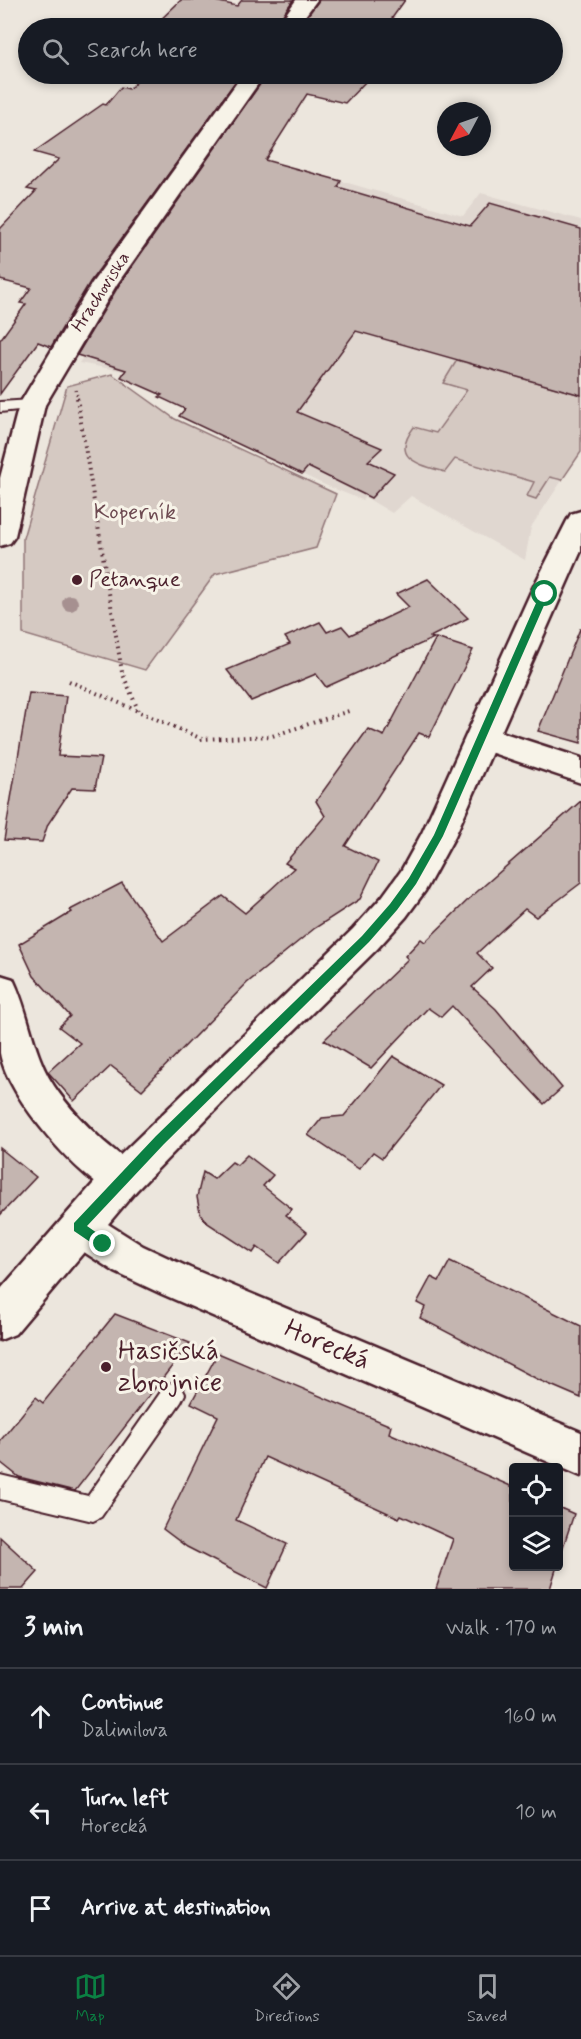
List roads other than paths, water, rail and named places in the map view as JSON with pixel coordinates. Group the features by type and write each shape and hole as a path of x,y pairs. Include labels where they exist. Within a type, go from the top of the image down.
{"street":[{"path":"294,18 307,0"},
{"name":"Hrachoviska","path":"0,536 32,405 105,283 247,84"},
{"path":"0,1320 121,1180 365,939 394,907 413,881 438,836 545,594 581,521"},
{"path":"483,738 581,771"},
{"path":"0,990 23,1064 50,1112 84,1149 121,1180"},
{"name":"Horecká","path":"78,1227 129,1259 176,1281 581,1455"}],"lane":[{"path":"0,407 32,405"},
{"path":"0,1487 93,1509 172,1394"}],"place":[{"name":"Petanque","path":"77,580"},
{"name":"Hasičská zbrojnice","path":"106,1367"}],"park label":[{"name":"Koperník","path":"135,513"}]}
